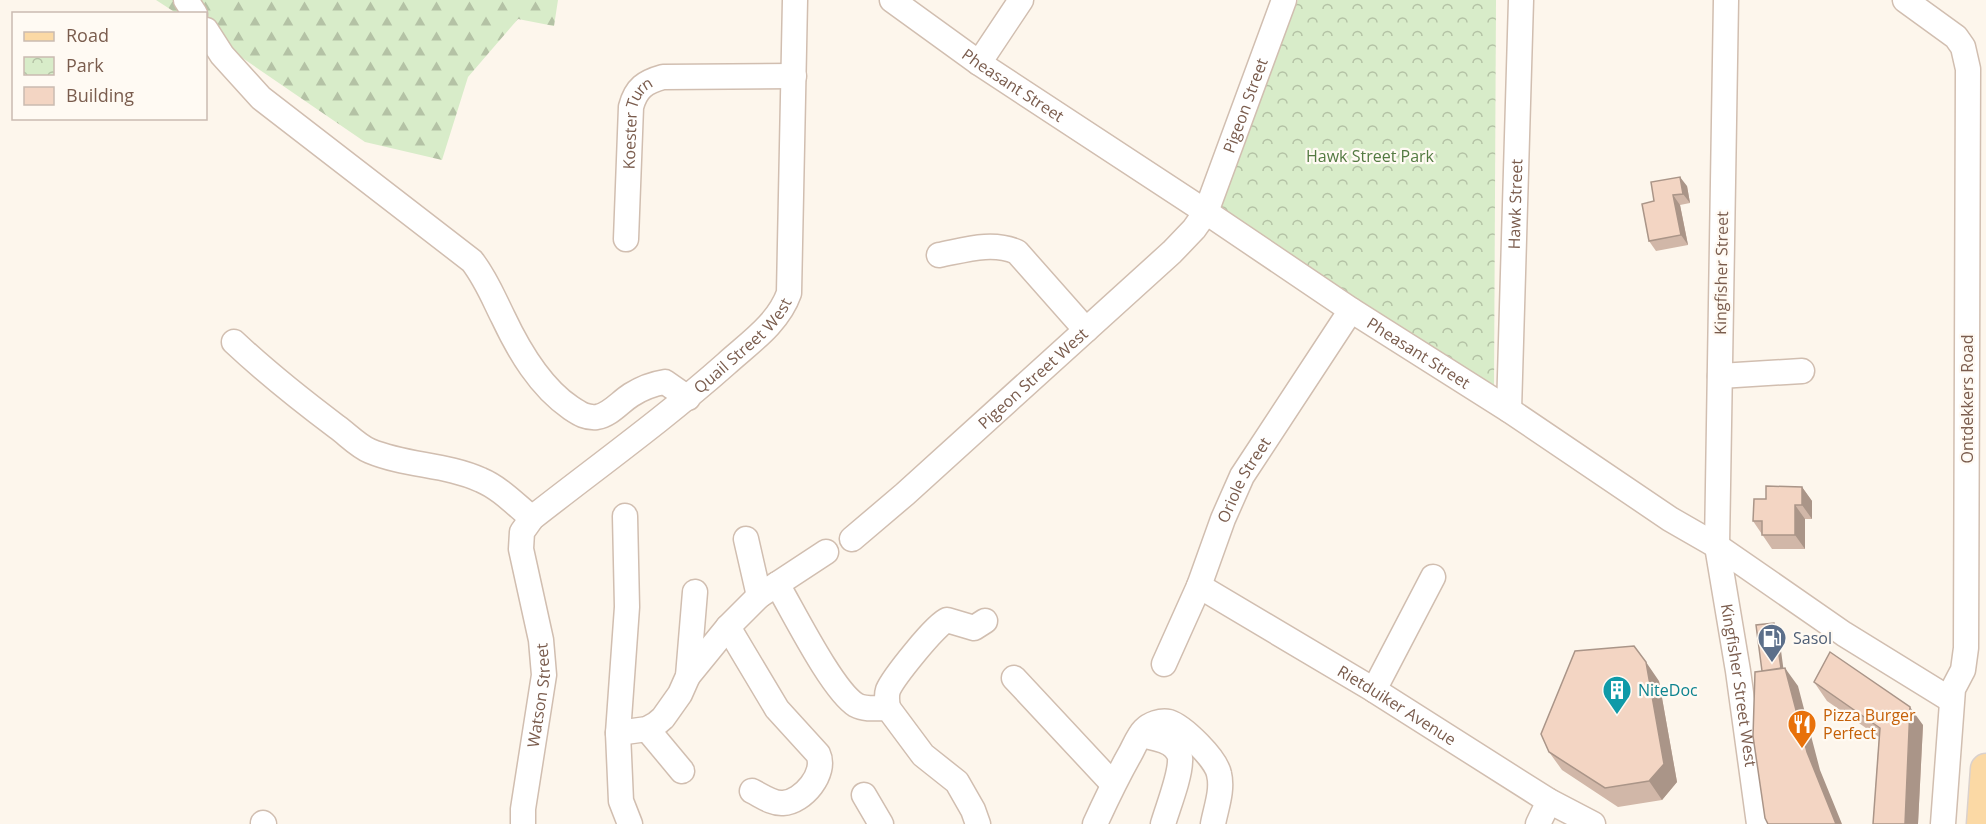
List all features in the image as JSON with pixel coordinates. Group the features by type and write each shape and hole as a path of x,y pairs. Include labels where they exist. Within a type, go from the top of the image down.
{"main road":[{"path":"1982,824 1986,769"}],"street":[{"name":"Quail Street West","path":"527,525 688,398 764,331 785,304 789,293 783,76 795,0"},
{"name":"Pheasant Street","path":"892,0 979,63 1351,310 1509,410 1670,519 1717,546 1844,634 1951,700"},
{"path":"979,63 1021,0"},
{"name":"Pigeon Street","path":"1206,212 1284,0"},
{"name":"Hawk Street","path":"1509,410 1521,0"},
{"name":"Kingfisher Street","path":"1717,546 1726,0"},
{"name":"Ontdekkers Road","path":"1905,0 1956,37 1963,47 1968,69 1966,648 1963,670 1953,689 1951,700 1942,824"},
{"path":"207,32 222,55 261,98 472,261 484,276 509,328 540,379 568,406 582,415 594,417 604,415 633,393 648,385 665,382 688,398"},
{"name":"Koester Turn","path":"626,240 631,107 634,94 650,81 663,77 783,76"},
{"name":"Pigeon Street West","path":"852,539 905,494 1172,252 1194,229 1206,212"},
{"path":"939,255 992,246 1005,247 1017,252 1086,330"},
{"name":"Oriole Street","path":"1164,664 1199,586 1223,519 1242,476 1351,310"},
{"path":"234,342 262,369 367,450 392,459 462,473 483,480 504,495 527,525"},
{"path":"1720,376 1802,371"},
{"path":"625,516 627,607 618,733 621,801 630,824"},
{"name":"Watson Street","path":"523,824 544,675 541,640 521,549 527,525"},
{"path":"746,539 768,590 842,692 862,708 888,708"},
{"name":"Kingfisher Street West","path":"1717,546 1759,824"},
{"path":"618,733 647,729 663,718 680,694 688,676 728,627 768,590 826,552"},
{"path":"1374,690 1433,577"},
{"name":"Rietduiker Avenue","path":"1199,586 1374,690 1549,801 1593,824"},
{"path":"688,676 695,592"},
{"path":"978,824 957,782 923,755 888,708 886,698 891,685 934,628 947,620 974,628 985,621"},
{"path":"728,627 777,709 818,754 821,762 814,781 793,801 778,803 752,791"},
{"path":"1014,678 1113,784"},
{"path":"1095,824 1113,784 1141,735 1152,725 1168,722 1178,727 1210,757 1219,771 1220,781 1213,824"},
{"path":"647,729 682,771"},
{"path":"1141,735 1166,742 1180,755 1178,774 1163,824"},
{"path":"864,795 881,824"},
{"path":"1538,824 1549,801"}],"green space":[{"path":"156,0 558,0 554,26 518,19 468,77 442,160 365,142 207,34 207,12 174,12"},
{"name":"Hawk Street Park","path":"1298,0 1496,0 1494,390 1215,205"}],"building":[{"path":"1680,177 1683,194 1673,195 1681,235 1649,241 1642,204 1654,201 1651,182"},
{"path":"1766,486 1802,487 1802,505 1795,505 1795,535 1762,535 1762,521 1753,521 1754,499 1766,499"},
{"path":"1774,623 1781,668 1762,671 1756,625"},
{"name":"NiteDoc","path":"1634,646 1646,662 1664,764 1649,781 1605,788 1549,752 1541,734 1575,651"},
{"path":"1830,652 1910,707 1905,824 1873,824 1880,728 1814,682"},
{"path":"1785,668 1807,752 1836,824 1768,824 1765,818 1753,736 1755,672"}],"place":[{"name":"Sasol","path":"1772,664"},
{"name":"NiteDoc","path":"1617,716"},
{"name":"Pizza Burger Perfect","path":"1802,750"}]}
